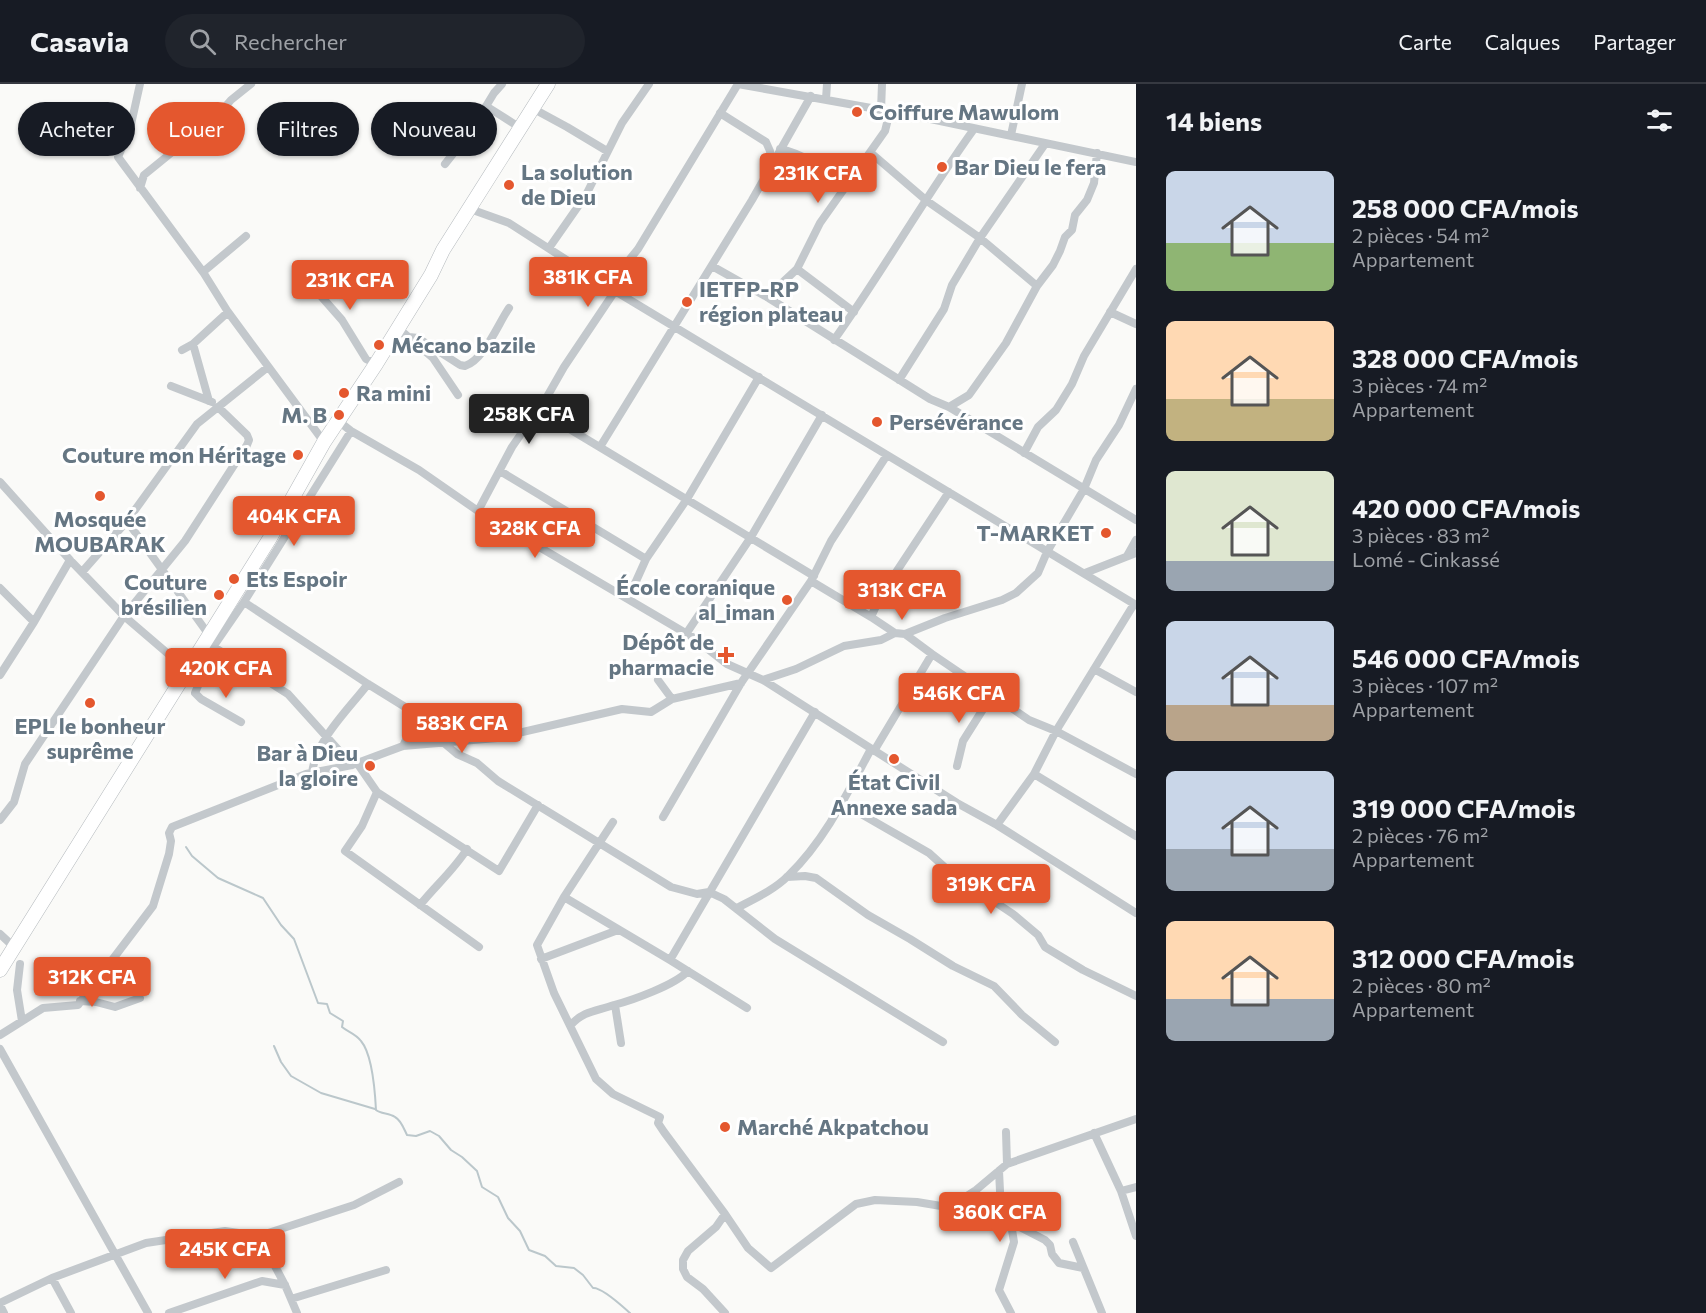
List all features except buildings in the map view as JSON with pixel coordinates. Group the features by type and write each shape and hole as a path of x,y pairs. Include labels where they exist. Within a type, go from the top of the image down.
{"highway":[{"path":"0,970 5,942 187,670 211,644 273,544 337,420 376,364 404,333 443,250 548,84"}],"street":[{"path":"140,84 129,129 118,157 324,442"},
{"path":"140,188 144,175 219,114 231,100 251,84"},
{"path":"489,102 502,84"},
{"path":"549,248 586,195 622,123 649,84"},
{"path":"478,511 512,447 538,410 738,84 1011,135 1136,162"},
{"path":"826,99 827,84"},
{"path":"767,297 797,269 820,223 885,131 888,119 881,110 882,84"},
{"path":"1011,135 1022,84"},
{"path":"600,447 712,266 811,96"},
{"path":"532,108 607,151"},
{"path":"720,112 765,142 770,151 770,166"},
{"path":"497,113 519,127"},
{"path":"834,340 974,129"},
{"path":"899,380 944,309 952,285 980,238 1045,144"},
{"path":"780,149 818,164 847,184"},
{"path":"871,153 927,201 980,238 1037,286"},
{"path":"949,407 969,395 1006,343 1037,286 1060,251 1065,237 1071,230 1075,215 1087,200 1094,183 1097,153"},
{"path":"445,164 451,156"},
{"path":"470,208 509,223 612,288 1135,605 1056,731 1034,774 997,825"},
{"path":"203,272 246,236"},
{"path":"712,266 767,297 930,399 949,407 1136,520"},
{"path":"1024,453 1038,427 1056,410 1072,384 1084,356 1136,268"},
{"path":"797,269 854,312"},
{"path":"306,279 342,320 366,359 376,364"},
{"path":"404,333 418,338 465,366 476,360 509,308"},
{"path":"182,350 193,344 228,312"},
{"path":"1110,312 1136,324"},
{"path":"404,333 433,358 458,395"},
{"path":"193,344 209,401"},
{"path":"82,572 127,520 197,424 268,367"},
{"path":"628,599 646,560 687,499 759,377"},
{"path":"0,820 14,802 25,764 124,616 185,542 247,446 249,440 247,435 220,405 171,386"},
{"path":"538,410 751,537 895,633 905,634 945,618 1002,600 1016,593 1038,573 1047,552 1084,489 1096,460 1119,425 1136,389"},
{"path":"686,634 751,537 822,415"},
{"path":"337,420 351,431 419,470 478,511 686,634 716,653 727,664 763,680 1136,913"},
{"path":"241,722 201,699 195,693 211,644 244,602 273,544 351,431"},
{"path":"663,817 741,683 812,579 831,541 887,455"},
{"path":"500,471 646,560"},
{"path":"0,482 124,616 187,670"},
{"path":"871,617 881,595 949,492"},
{"path":"127,520 211,644 288,694 326,738 355,764 377,792 499,871 538,805"},
{"path":"1127,556 1136,540"},
{"path":"1085,573 1136,553"},
{"path":"0,675 70,560"},
{"path":"0,588 34,622"},
{"path":"244,602 418,715 457,754 477,763 498,781 671,887 697,894 709,892 724,899 775,939 943,1041"},
{"path":"763,680 796,669 844,646 881,640 895,633"},
{"path":"905,634 1029,720 1056,731 1136,774"},
{"path":"737,908 787,877 822,838 932,654"},
{"path":"1094,669 1136,692"},
{"path":"658,680 672,699"},
{"path":"0,1035 43,1008 78,1005 153,906 167,863 171,846 169,833 172,827 268,788 355,764 403,746 497,738 622,709 651,712 672,699 741,683"},
{"path":"312,774 313,761 326,738 368,684"},
{"path":"957,766 963,741 992,695"},
{"path":"670,960 815,712"},
{"path":"403,746 418,715"},
{"path":"1034,774 1136,836"},
{"path":"377,792 362,825 345,851 479,947"},
{"path":"856,811 929,853 950,872 1013,914 1038,935 1045,948 1136,996"},
{"path":"613,822 564,897 537,945 541,960 554,993 596,1079 613,1094 660,1118 658,1123 664,1132 748,1248 771,1268 856,1204 875,1200 917,1202 941,1206 962,1199 1007,1164 1136,1119"},
{"path":"420,905 443,877 457,865 467,849"},
{"path":"787,877 816,878 867,915 953,966 994,986 1022,1015 1055,1042"},
{"path":"564,897 747,1008"},
{"path":"541,960 618,930"},
{"path":"20,964 17,990 22,1021"},
{"path":"571,1025 584,1014 615,1005 676,981 688,971"},
{"path":"81,1001 115,1007 140,998"},
{"path":"615,1005 621,1042"},
{"path":"0,1049 148,1313"},
{"path":"1006,1132 1007,1164"},
{"path":"1094,1133 1121,1191 1136,1236"},
{"path":"999,1171 1001,1210 1012,1230 1014,1242 999,1290 1011,1313"},
{"path":"4,1313 0,1304 52,1278 146,1243 225,1231 259,1236 354,1205 399,1182"},
{"path":"1121,1191 1136,1187"},
{"path":"725,1214 716,1227 688,1251 683,1260 683,1269 687,1277 703,1289 725,1313"},
{"path":"1007,1220 1044,1240 1050,1245 1052,1254 1059,1263 1083,1268"},
{"path":"259,1236 297,1313"},
{"path":"1073,1242 1102,1313"},
{"path":"291,1299 386,1270"},
{"path":"52,1278 71,1313"},
{"path":"169,1313 262,1281 285,1285"}],"waterway":[{"path":"186,847 192,856 218,878 263,898 281,925 294,939 318,1003 327,1004 330,1013 343,1021 342,1027 357,1037 365,1047 372,1073 376,1110 397,1118 407,1135 416,1136 430,1131 439,1136 451,1150 477,1171 482,1187 498,1197 508,1218 520,1231 529,1250 545,1256 556,1266 574,1268 593,1288 607,1294 630,1313"},
{"path":"274,1046 291,1076 321,1093 375,1109"}],"place":[{"name":"Coiffure Mawulom","path":"857,112"},
{"name":"Bar Dieu le fera","path":"942,167"},
{"name":"La solution de Dieu","path":"509,185"},
{"name":"IETFP-RP région plateau","path":"687,302"},
{"name":"Mécano bazile","path":"379,345"},
{"name":"Ra mini","path":"344,393"},
{"name":"M. B","path":"339,415"},
{"name":"Persévérance","path":"877,422"},
{"name":"Couture mon Héritage","path":"298,455"},
{"name":"Mosquée MOUBARAK","path":"100,496"},
{"name":"T-MARKET","path":"1106,533"},
{"name":"Ets Espoir","path":"234,579"},
{"name":"Couture brésilien","path":"219,595"},
{"name":"École coranique al_iman","path":"787,600"},
{"name":"Dépôt de pharmacie","path":"726,655"},
{"name":"EPL le bonheur suprême","path":"90,703"},
{"name":"État Civil Annexe sada","path":"894,759"},
{"name":"Bar à Dieu la gloire","path":"370,766"},
{"name":"Marché Akpatchou","path":"725,1127"}]}
